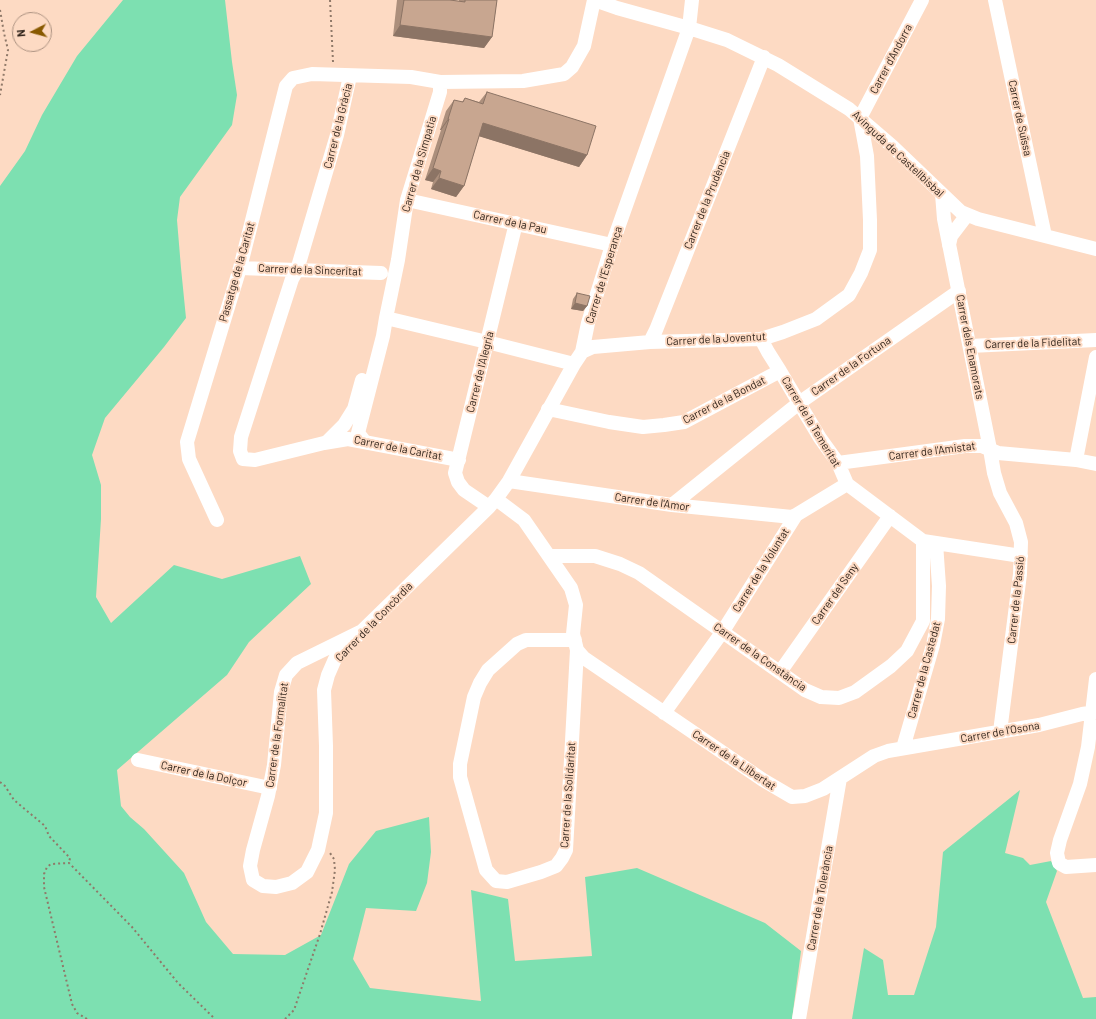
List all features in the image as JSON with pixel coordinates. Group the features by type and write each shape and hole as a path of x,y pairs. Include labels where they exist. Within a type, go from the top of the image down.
{"street":[{"name":"Avinguda de Castellbisbal","path":"594,0 727,40 778,65 849,109 892,146 960,212 978,219 1096,249"},
{"name":"Carrer de la Gràcia","path":"243,459 240,451 241,437 292,278 297,270 337,135 350,76 411,77 440,82 523,81 564,74 572,68 584,46 594,0"},
{"name":"Carrer de l'Esperança","path":"492,503 508,481 582,352 588,323 612,245 689,28 692,0"},
{"name":"Carrer d'Andorra","path":"860,118 922,0"},
{"name":"Carrer de Suïssa","path":"995,0 1045,236"},
{"name":"Carrer de la Prudència","path":"650,342 764,57"},
{"name":"Passatge de la Caritat","path":"217,520 189,459 187,442 240,268 286,86 293,78 312,74 350,76"},
{"name":"Carrer de la Simpatia","path":"365,442 358,433 384,336 407,200 440,92 440,82"},
{"name":"Carrer de la Joventut","path":"582,352 593,348 650,342 761,339 816,319 849,294 861,273 870,250 867,156 860,118"},
{"name":"Carrer dels Enamorats","path":"942,194 944,219 949,246 990,449"},
{"name":"Carrer de la Pau","path":"407,200 612,245"},
{"path":"949,246 951,236 967,215"},
{"name":"Carrer de l'Alegria","path":"516,223 455,473 458,482 464,490 524,520 549,556"},
{"name":"Carrer de la Sinceritat","path":"240,268 381,273"},
{"name":"Carrer de la Fortuna","path":"672,505 799,403 958,291"},
{"name":"Carrer de la Simpatia","path":"327,442 344,425 354,409 374,340 386,318"},
{"path":"386,318 574,364"},
{"name":"Carrer de la Temeritat","path":"761,339 820,438 838,463 847,484"},
{"name":"Carrer de la Fidelitat","path":"970,346 1096,340"},
{"path":"1076,460 1096,357"},
{"name":"Carrer de la Bondat","path":"548,409 609,422 643,427 684,422 780,371"},
{"name":"Carrer de la Caritat","path":"243,459 255,460 327,442 348,439 459,460"},
{"name":"Carrer de l'Amistat","path":"838,463 965,446 982,446 998,453 1076,460 1096,464"},
{"name":"Carrer de la Passió","path":"990,449 994,473 1000,493 1016,523 1021,542 1020,574 1000,732"},
{"name":"Carrer de l'Amor","path":"508,481 672,505 792,517 796,515"},
{"path":"847,484 890,516 930,542 1021,556"},
{"name":"Carrer de la Voluntat","path":"664,713 723,631 796,515 847,484"},
{"name":"Carrer de la Concòrdia","path":"276,887 292,883 307,872 318,850 326,813 324,690 328,675 335,659 492,503"},
{"name":"Carrer del Seny","path":"780,672 890,516"},
{"name":"Carrer de la Constància","path":"549,556 595,556 620,564 639,573 805,690 822,697 839,698 855,692 891,666 907,651 923,621 930,542"},
{"name":"Carrer de la Castedat","path":"903,748 933,645 938,619 939,586 930,542"},
{"name":"Carrer de la Solidaritat","path":"549,556 571,588 576,605 573,634 576,645 566,850 556,866 507,882 496,881 486,870 460,776 460,764 474,697 488,670 517,644 526,640 576,645"},
{"name":"Carrer de la Formalitat","path":"276,887 263,886 253,880 250,866 252,850 270,788 274,765 281,692 286,675 297,663 362,631"},
{"name":"Carrer de la Llibertat","path":"576,645 584,658 763,780 792,797 805,796 822,789 874,756 888,750 903,748"},
{"path":"1096,679 1094,713 1080,784 1058,846 1057,853 1059,863 1066,867 1096,865"},
{"name":"Carrer de l'Osona","path":"903,748 1039,725 1082,714 1094,713"},
{"name":"Carrer de la Dolçor","path":"138,760 270,788"},
{"name":"Carrer de la Tolerància","path":"799,1019 840,778"}],"path":[{"path":"330,0 334,75"},
{"path":"0,10 8,50 0,95"},
{"path":"0,782 5,786 14,800 45,826 49,836 70,858 69,863 132,927 178,983 215,1019"},
{"path":"285,1019 294,1010 320,934 332,892 335,870 334,859 321,836"},
{"path":"69,863 51,864 44,874 44,887 72,1004 76,1013 87,1019"}],"green space":[{"path":"123,0 225,0 237,95 232,125 180,197 177,220 186,318 105,418 92,455 101,485 101,519 96,597 111,623 174,565 222,579 300,556 311,584 249,642 227,675 117,770 121,806 184,873 206,922 233,954 285,955 321,935 349,864 376,831 429,817 431,852 427,883 416,911 366,908 353,959 370,988 481,1001 471,890 508,899 515,961 592,956 585,877 637,868 765,923 801,951 792,1019 0,1019 0,186 25,151 42,115 77,56"},
{"path":"1020,790 1005,853 1023,858 1030,865 1051,861 1057,871 1046,902 1083,998 1096,997 1096,1019 852,1019 864,948 883,960 888,995 914,995 936,927 943,852"}],"building":[{"path":"404,0 450,0 465,2 465,0 497,0 492,37 400,25"},
{"path":"487,92 596,126 587,155 483,123 464,186 439,178 441,171 433,168 454,100 463,102 465,98 483,104"},
{"path":"577,293 590,296 587,306 575,303"}]}
